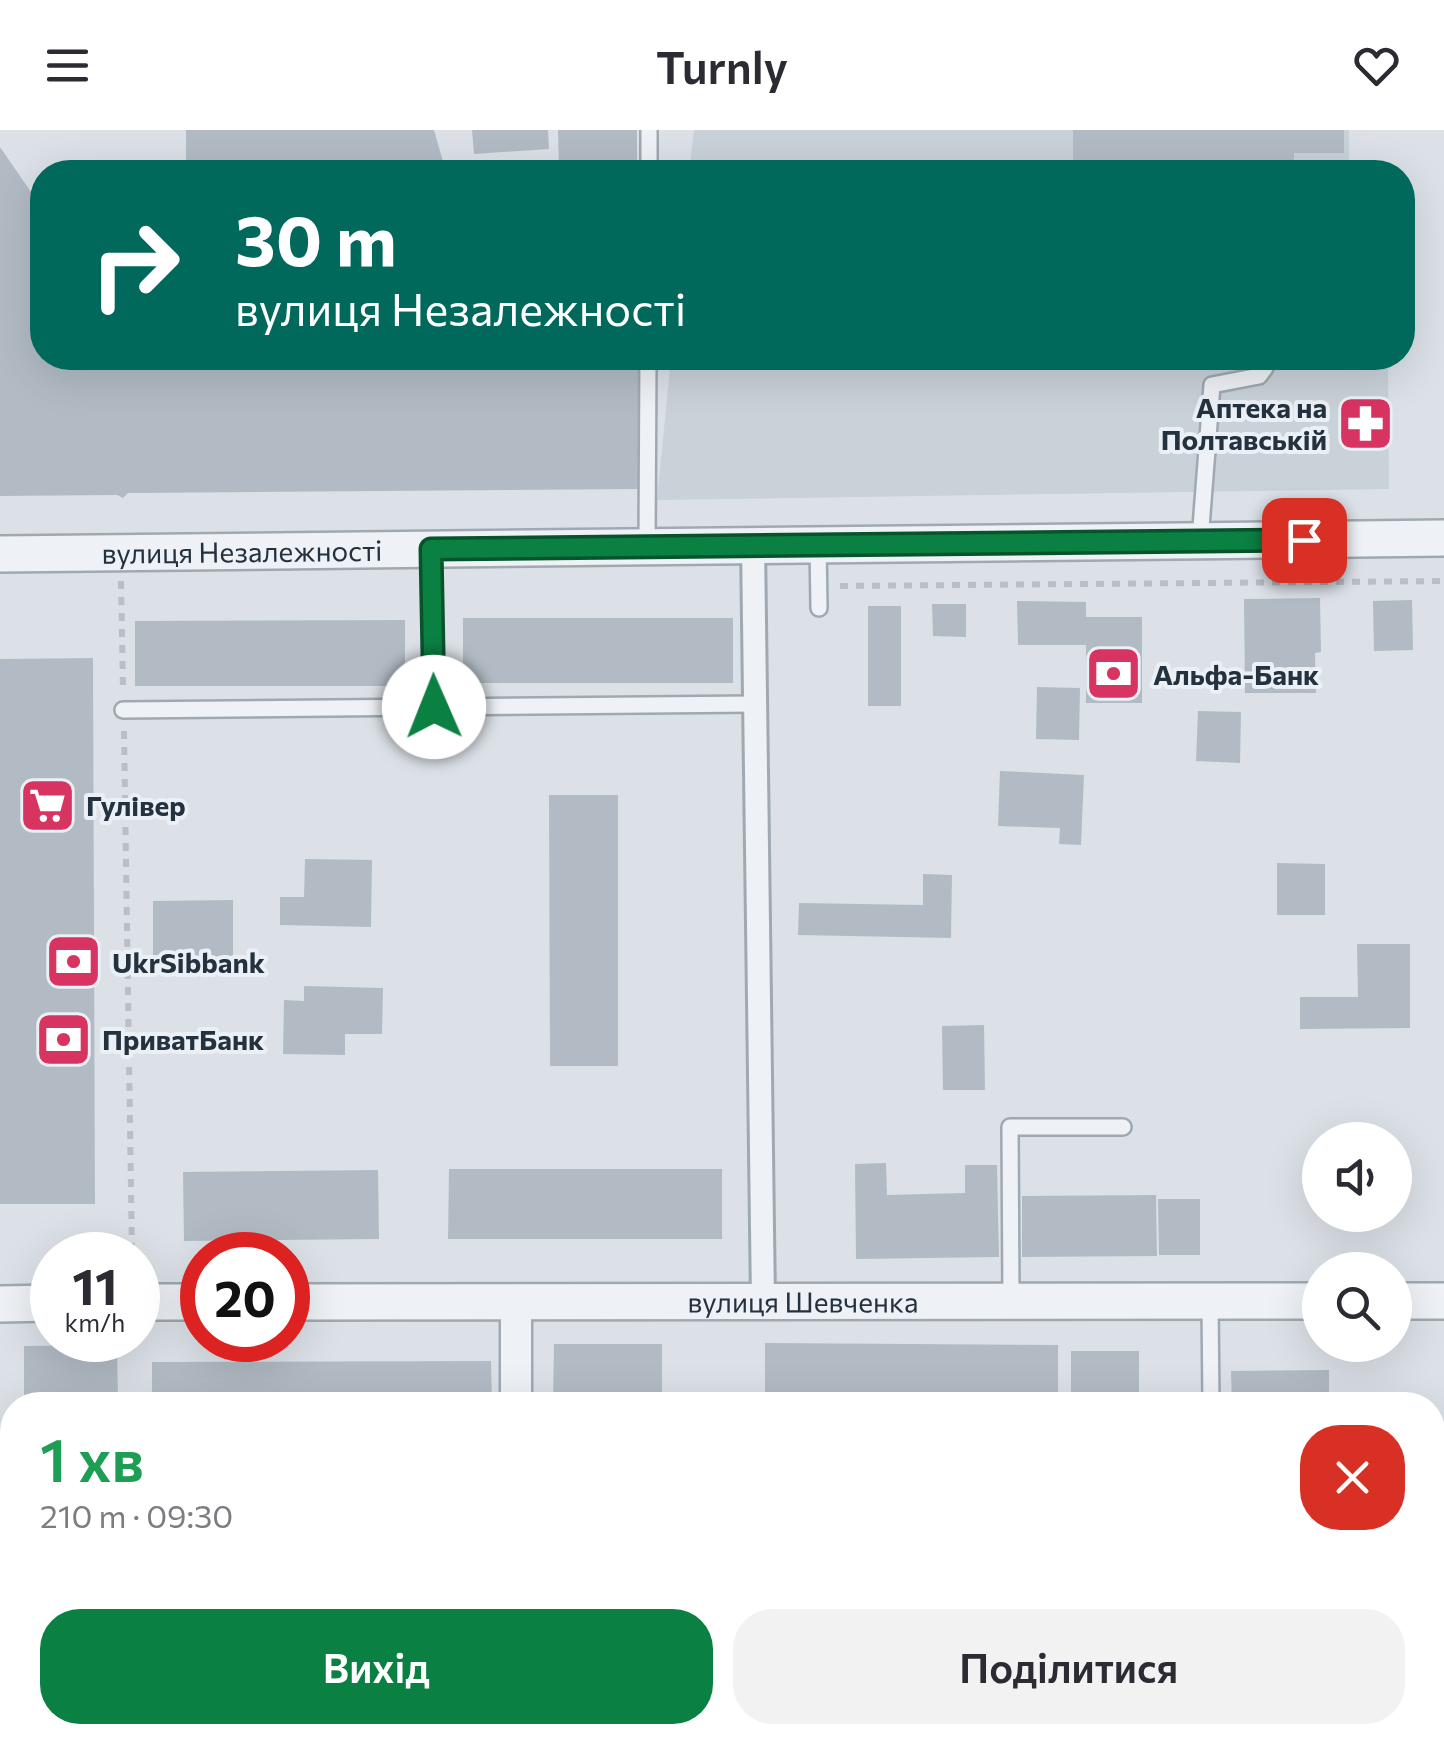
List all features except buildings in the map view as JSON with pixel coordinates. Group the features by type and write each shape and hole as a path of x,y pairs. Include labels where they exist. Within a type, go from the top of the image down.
{"street":[{"name":"вулиця Незалежності","path":"0,554 1444,538"},
{"path":"753,544 763,1303"},
{"name":"вулиця Шевченка","path":"310,1302 1302,1301"},
{"path":"1412,1301 1444,1301"},
{"path":"516,1302 516,1392"},
{"path":"0,1304 30,1304"}],"lane":[{"path":"649,130 649,160"},
{"path":"647,546 648,370"},
{"path":"1200,540 1212,385 1259,376 1264,370"},
{"path":"818,543 819,608"},
{"path":"431,549 434,707"},
{"path":"124,710 755,704"},
{"path":"1012,1302 1010,1126 1123,1127"},
{"path":"1210,1302 1212,1392"}],"path":[{"path":"121,554 132,1232"},
{"path":"819,586 1444,582"}],"shaded area":[{"path":"694,130 1349,130 1349,160 690,160"},
{"path":"670,370 1388,370 1389,489 657,500"}],"place":[{"name":"Аптека на Полтавській","path":"1366,423"},
{"name":"Альфа-Банк","path":"1114,674"},
{"name":"Гулівер","path":"47,805"},
{"name":"UkrSibbank","path":"73,962"},
{"name":"ПриватБанк","path":"63,1039"}],"route":[{"path":"434,707 431,549 1304,540"}]}
